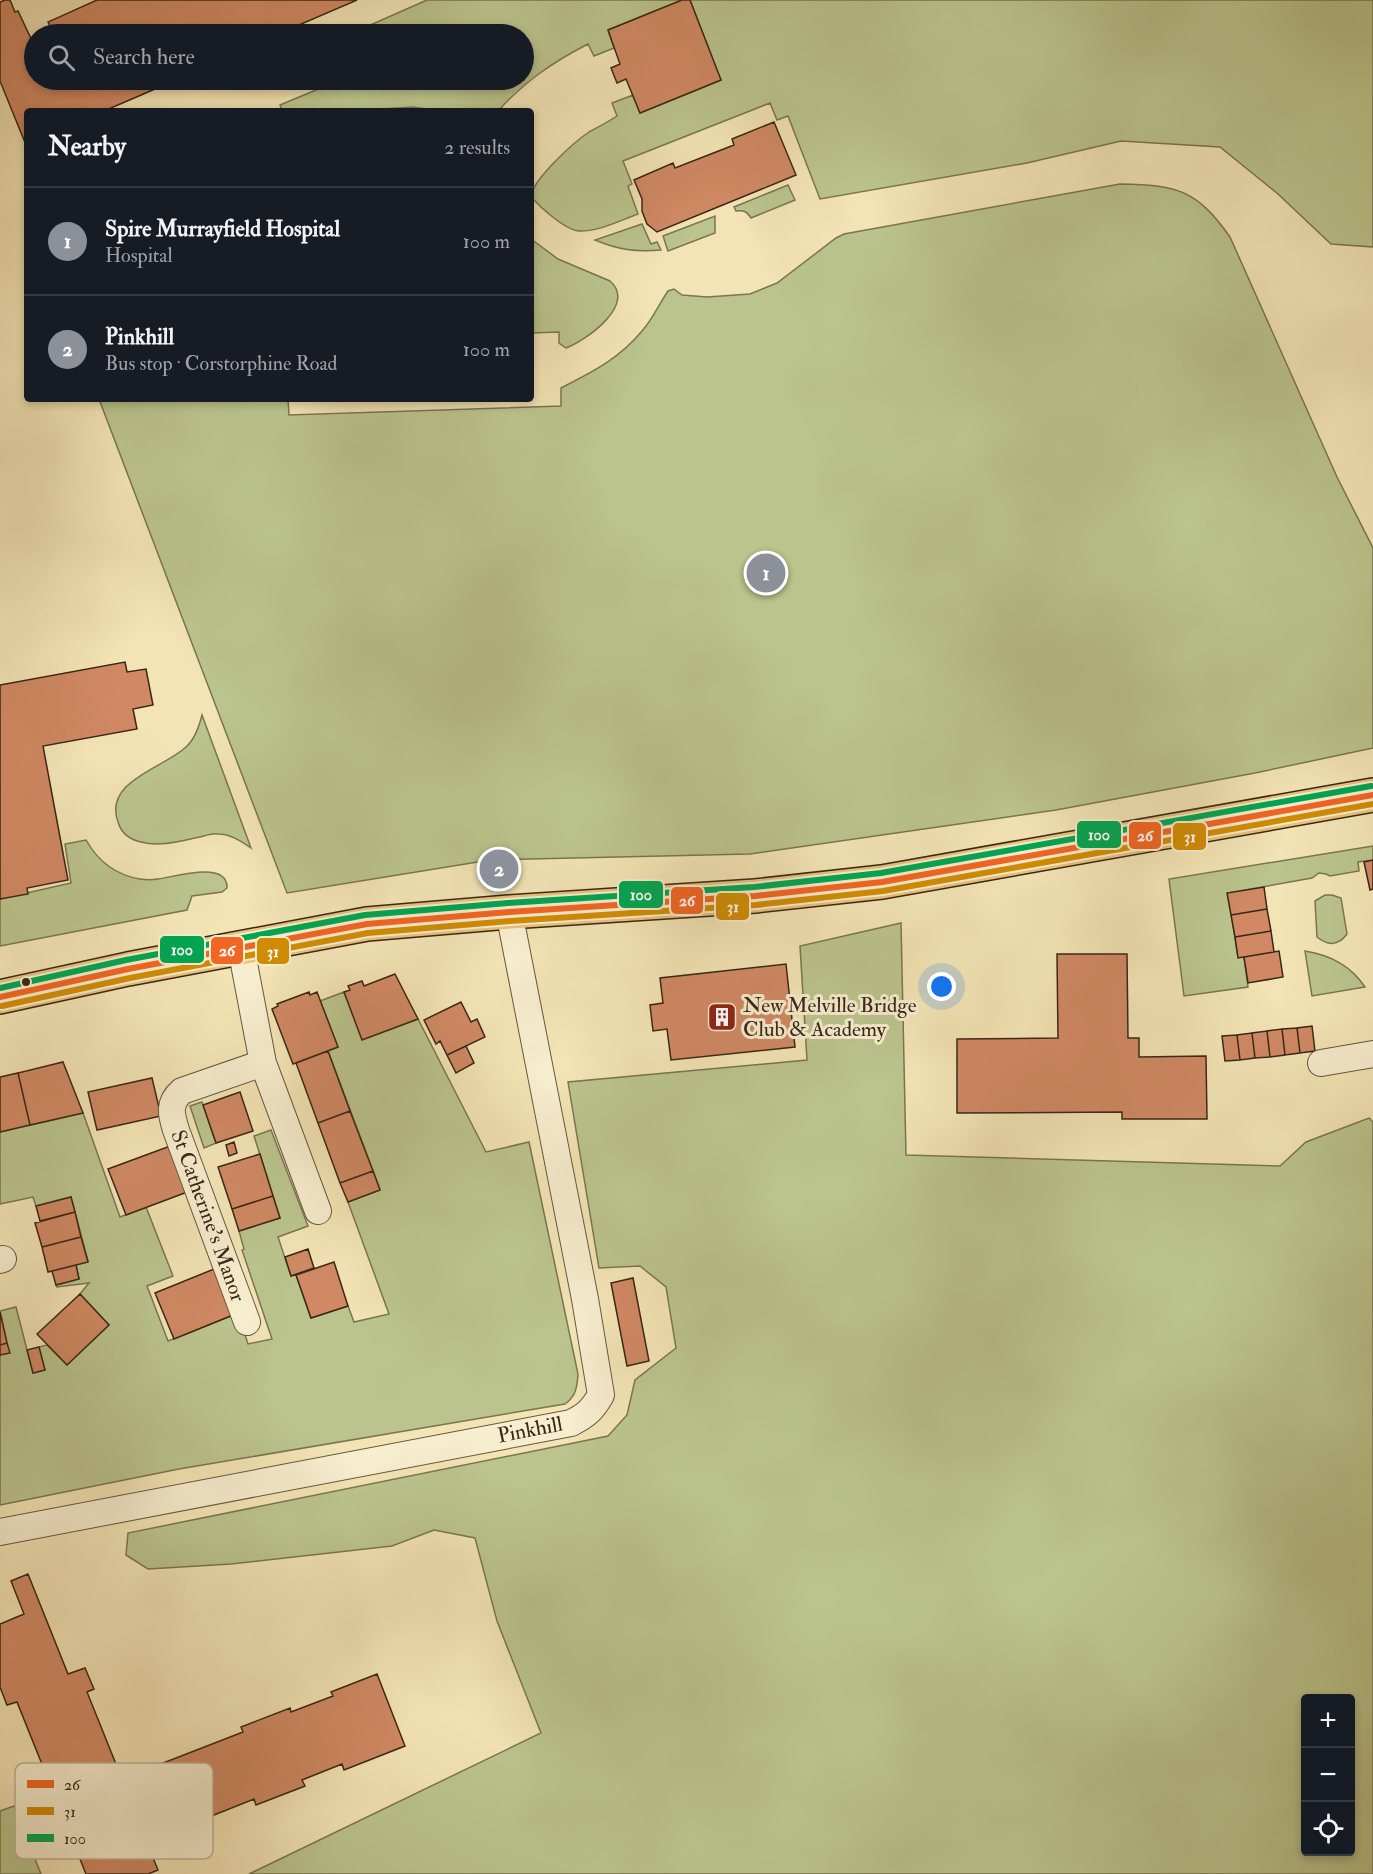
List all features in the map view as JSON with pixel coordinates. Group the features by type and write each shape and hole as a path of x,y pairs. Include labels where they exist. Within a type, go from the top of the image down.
{"main road":[{"path":"0,998 128,969 367,924 755,896 882,882 1373,795"}],"street":[{"name":"Pinkhill","path":"0,1532 571,1423 593,1409 601,1395 589,1323 509,912"},
{"path":"241,948 263,1063 318,1211"},
{"path":"1321,1063 1373,1054"},
{"name":"St Catherine's Manor","path":"246,1322 176,1130 171,1108 172,1101 182,1091 263,1063"}],"green space":[{"path":"427,0 682,0 608,30 614,48 594,56 588,44 534,77 534,24 373,24"},
{"path":"690,0 1373,0 1373,247 1331,244 1278,194 1220,147 1121,141 1027,163 820,199 788,116 777,120 770,103 623,161 632,184 628,186 638,214 593,230 578,231 559,222 534,200 534,188 554,162 589,132 617,116 612,103 633,95 640,113 721,80"},
{"path":"316,90 519,90 501,108 281,108 280,105"},
{"path":"1120,184 1171,189 1195,199 1206,209 1230,237 1337,477 1373,548 1373,748 1255,773 1056,810 750,854 490,860 287,893 100,402 288,402 289,415 561,406 561,388 614,357 633,341 653,316 668,291 674,289 682,295 707,297 750,294 777,283 844,234"},
{"path":"788,185 795,200 751,218 745,212 736,211 734,207"},
{"path":"715,216 715,233 668,251 663,236"},
{"path":"642,224 651,244 657,242 661,250 627,249 595,240"},
{"path":"534,241 558,259 610,281 617,290 617,300 613,310 606,320 586,337 566,348 559,343 559,332 534,333"},
{"path":"202,715 251,848 235,838 222,834 211,834 163,844 130,838 118,822 116,808 119,796 138,777 186,747 196,732"},
{"path":"86,840 108,866 131,877 152,880 210,872 219,874 225,879 227,888 222,892 192,896 187,910 0,946 0,899 71,883 65,844"},
{"path":"1373,846 1373,860 1358,862 1359,871 1330,876 1319,873 1312,878 1228,893 1238,957 1244,957 1248,987 1184,996 1169,879"},
{"path":"1325,895 1341,898 1347,934 1336,943 1325,942 1317,937 1315,901"},
{"path":"901,923 906,1155 1280,1166 1306,1142 1369,1118 1373,1122 1373,1874 249,1874 541,1733 497,1621 475,1538 434,1530 392,1546 231,1564 148,1569 126,1555 128,1533 608,1436 627,1415 635,1380 676,1348 666,1287 640,1266 599,1268 568,1082 807,1060 800,946"},
{"path":"1305,951 1323,955 1347,967 1365,987 1312,996"},
{"path":"344,992 362,1039 418,1019 486,1152 529,1142 578,1374 572,1398 565,1404 179,1469 0,1505 0,1355 9,1353 0,1311 16,1307 33,1373 45,1370 39,1347 47,1345 67,1365 109,1325 80,1294 89,1283 57,1287 56,1285 79,1279 76,1265 88,1261 71,1197 36,1206 33,1197 0,1204 0,1132 83,1113 120,1217 146,1207 173,1276 147,1286 168,1341 238,1313 248,1344 272,1339 242,1250 244,1249 239,1231 280,1218 254,1136 271,1130 308,1226 278,1237 291,1276 296,1275 311,1318 348,1306 354,1322 389,1314 348,1202 380,1189 328,1051 338,1047 320,1001"},
{"path":"202,1102 216,1143 204,1148 190,1106"},
{"path":"14,1806 15,1859 35,1859 41,1874 0,1874 0,1811"}],"building":[{"path":"10,0 24,24 24,90 153,90 111,108 24,108 24,140 0,81 0,2"},
{"path":"97,0 357,0 301,24 49,24 48,22"},
{"path":"682,0 690,0 721,80 640,113 626,79 617,83 611,68 620,64 608,30"},
{"path":"774,122 796,175 657,232 647,224 642,211 642,199 634,180 673,163 675,168 734,145 732,139"},
{"path":"125,662 127,672 146,669 153,705 133,709 137,729 43,746 68,880 27,888 28,894 0,899 0,685"},
{"path":"1373,860 1373,889 1370,890 1364,862"},
{"path":"1264,887 1267,909 1231,915 1227,893"},
{"path":"1267,909 1271,931 1235,937 1231,915"},
{"path":"1271,931 1274,952 1238,958 1235,937"},
{"path":"1279,951 1283,977 1248,983 1244,957"},
{"path":"1057,954 1127,954 1128,1038 1139,1038 1139,1057 1206,1056 1207,1119 1122,1119 1122,1112 957,1113 957,1039 1058,1038"},
{"name":"New Melville Bridge Club & Academy","path":"786,964 795,1047 671,1060 667,1029 653,1031 650,1005 663,1003 660,978"},
{"path":"395,974 418,1019 362,1040 344,992 350,990 348,986 362,981 364,986"},
{"path":"309,992 310,995 317,992 338,1047 293,1064 272,1009 278,1006 277,1004"},
{"path":"461,1002 471,1022 477,1019 485,1037 447,1055 440,1041 436,1044 424,1020"},
{"path":"1312,1026 1315,1051 1300,1053 1297,1028"},
{"path":"1297,1028 1300,1053 1285,1055 1282,1029"},
{"path":"1282,1029 1285,1055 1270,1057 1267,1031"},
{"path":"1267,1031 1270,1057 1255,1058 1252,1033"},
{"path":"1252,1033 1255,1058 1240,1060 1237,1035"},
{"path":"1237,1035 1240,1060 1225,1061 1222,1036"},
{"path":"466,1046 474,1063 456,1073 447,1055"},
{"path":"328,1051 350,1111 318,1123 296,1063"},
{"path":"63,1062 83,1113 30,1125 18,1073"},
{"path":"18,1073 30,1125 0,1132 0,1077"},
{"path":"152,1078 161,1116 97,1130 88,1092"},
{"path":"240,1092 253,1131 216,1143 203,1105"},
{"path":"350,1111 373,1171 340,1183 318,1123"},
{"path":"234,1142 237,1153 229,1156 226,1145"},
{"path":"173,1145 190,1191 126,1215 108,1169"},
{"path":"260,1154 273,1196 232,1209 218,1167"},
{"path":"373,1171 380,1190 348,1202 340,1183"},
{"path":"273,1196 280,1218 239,1231 232,1209"},
{"path":"71,1197 75,1212 40,1221 36,1206"},
{"path":"75,1212 81,1237 42,1247 35,1223"},
{"path":"81,1237 88,1262 48,1272 42,1247"},
{"path":"308,1249 314,1268 291,1276 285,1257"},
{"path":"334,1262 348,1306 311,1318 296,1275"},
{"path":"76,1265 79,1279 56,1285 52,1271"},
{"path":"219,1267 238,1313 174,1339 155,1293"},
{"path":"633,1278 649,1361 627,1366 611,1283"},
{"path":"80,1294 109,1325 67,1365 37,1334"},
{"path":"0,1312 7,1343 0,1345"},
{"path":"7,1343 10,1353 0,1355 0,1345"},
{"path":"39,1347 45,1370 33,1373 27,1350"},
{"path":"28,1574 68,1674 85,1668 94,1689 87,1692 116,1763 41,1763 17,1702 7,1705 0,1687 0,1624 24,1614 11,1581"},
{"path":"377,1674 405,1746 344,1770 342,1764 302,1780 305,1786 256,1805 254,1799 213,1815 213,1763 163,1763 243,1732 241,1727 290,1708 291,1712 333,1696 331,1692"},
{"path":"80,1859 154,1859 158,1870 148,1874 86,1874"}],"transit line":[{"name":"100","path":"0,988 126,960 365,915 754,887 881,873 1371,786"},
{"name":"26","path":"0,997 128,969 367,924 755,896 882,882 1373,795"},
{"name":"31","path":"2,1006 130,978 368,933 756,905 883,891 1373,804"}],"place":[{"name":"Spire Murrayfield Hospital","path":"766,573"},
{"name":"Pinkhill","path":"499,869"},
{"name":"New Melville Bridge Club & Academy","path":"722,1017"}]}
